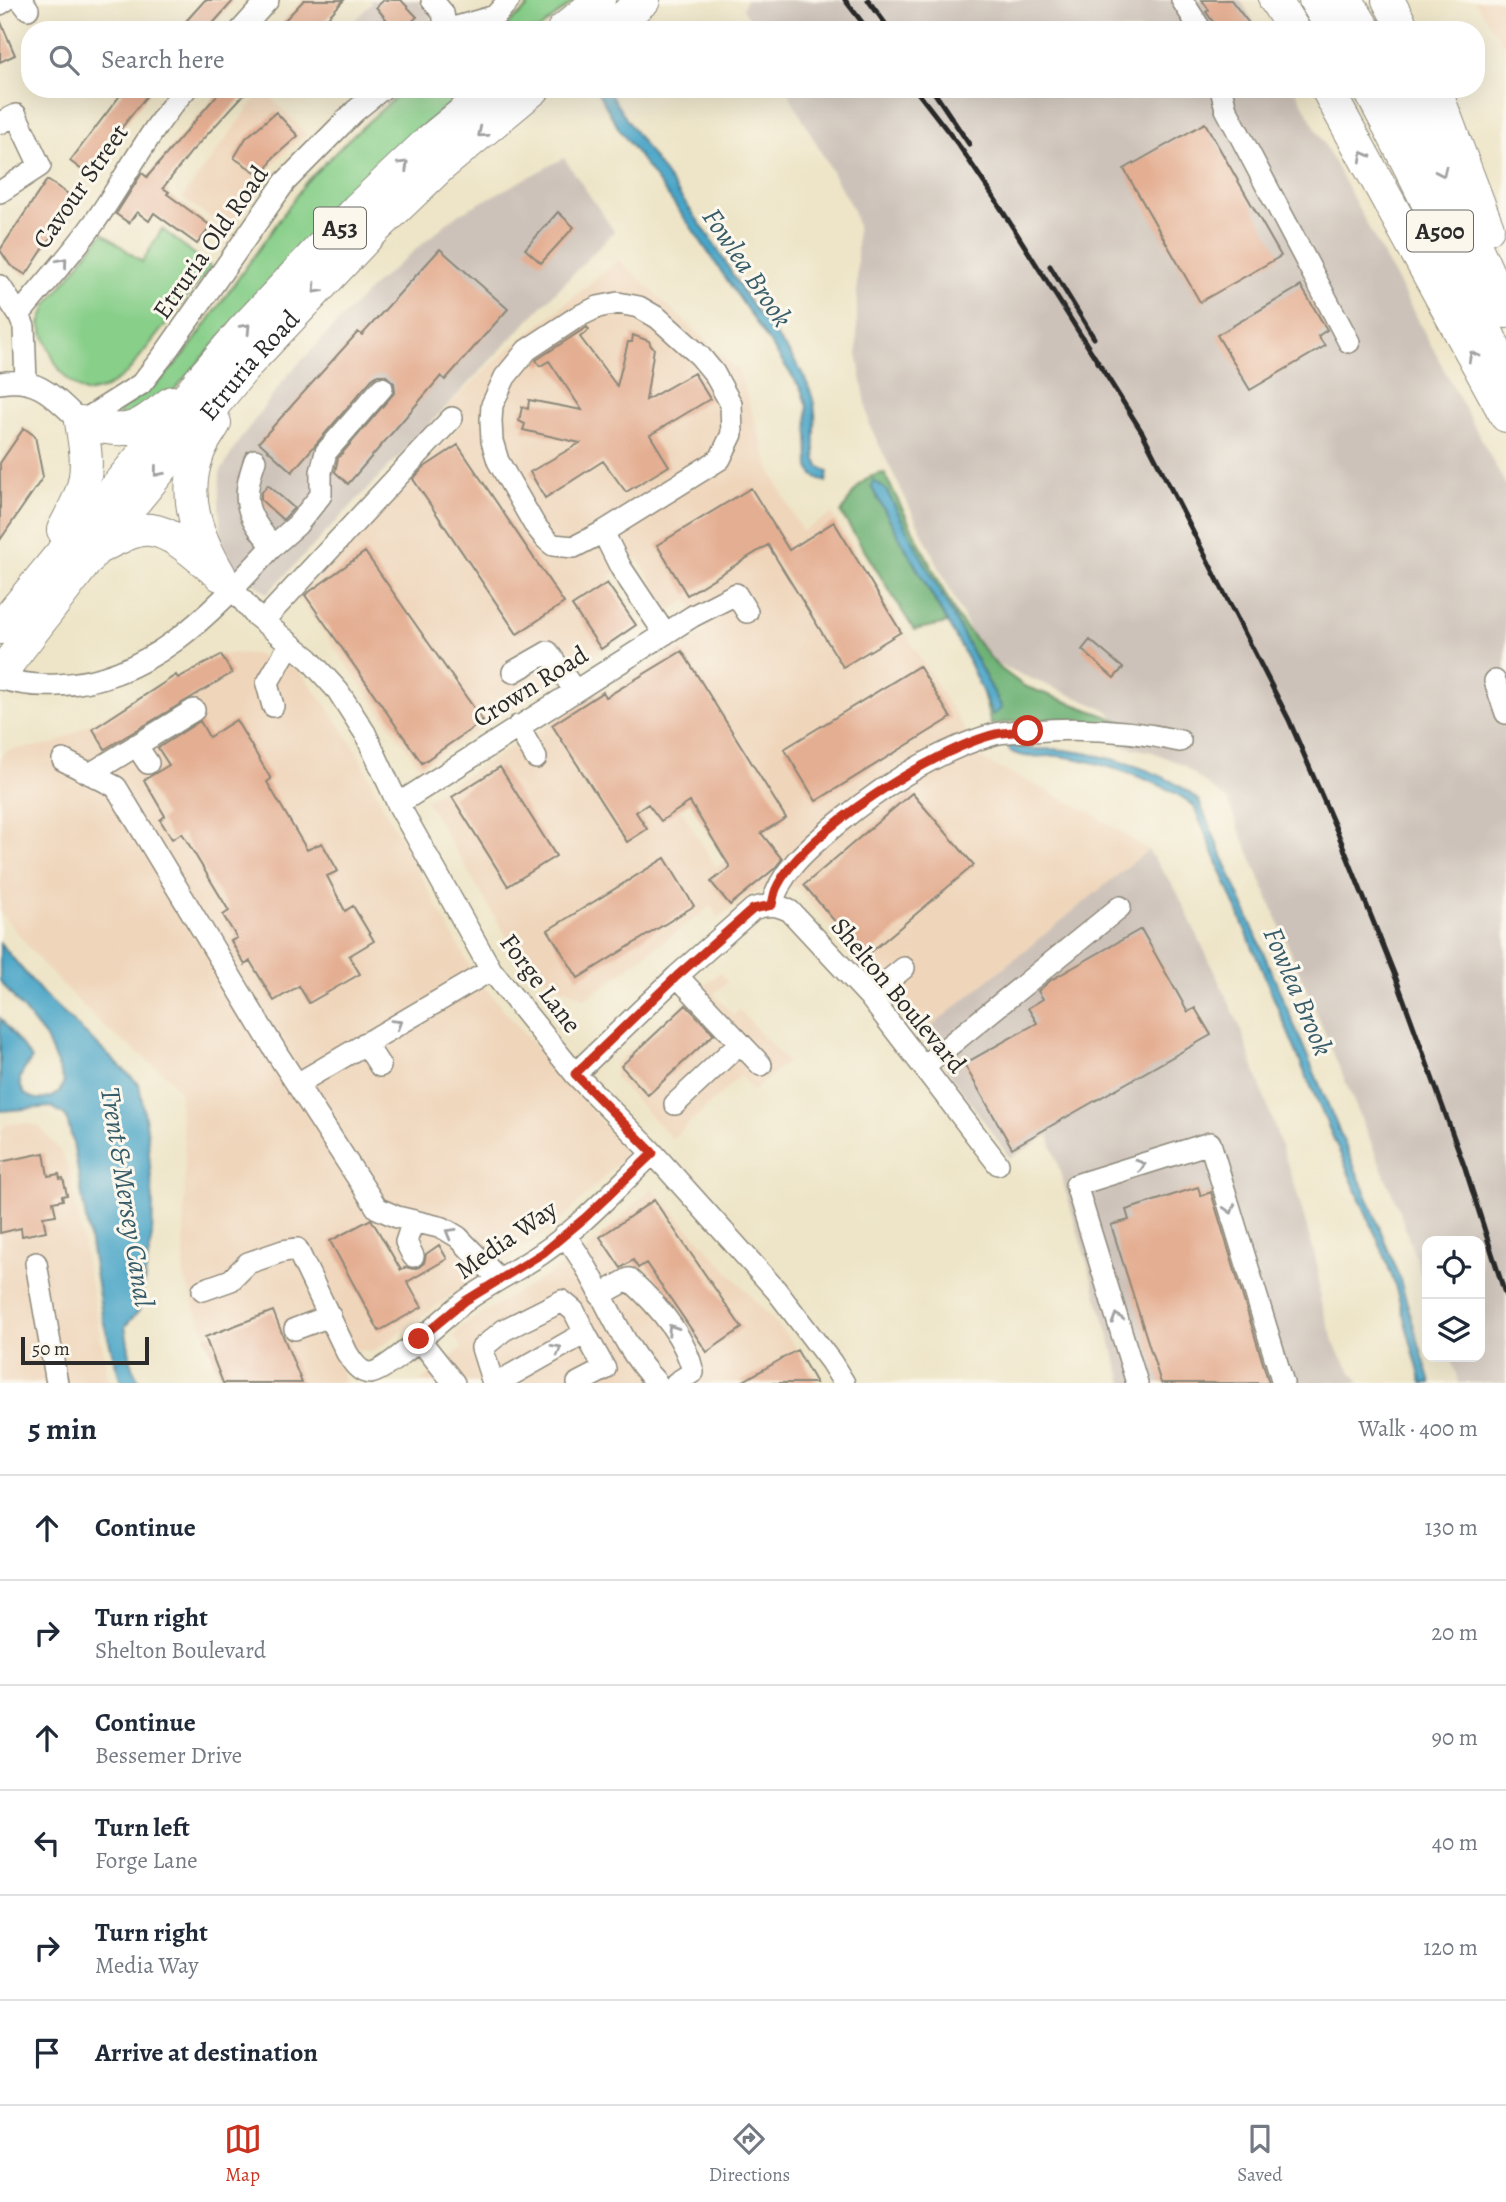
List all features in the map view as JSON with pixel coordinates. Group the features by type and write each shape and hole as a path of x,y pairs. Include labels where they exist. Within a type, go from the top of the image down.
{"highway":[{"path":"587,21 643,0"},
{"path":"1275,0 1288,21"},
{"path":"1315,0 1328,21"},
{"path":"1347,0 1360,21"},
{"path":"1388,0 1399,21"},
{"name":"Etruria Road","path":"0,628 171,420 201,379 358,209 430,141 481,98"},
{"name":"Etruria Road","path":"2,672 95,550 248,363 374,230 440,167 523,98"},
{"path":"1332,98 1506,415"},
{"name":"A500","path":"1374,98 1474,301 1506,375"},
{"name":"A500","path":"1404,98 1434,156 1506,312"},
{"path":"1438,98 1506,275"},
{"path":"227,583 203,546 192,513 192,483 197,457 248,363"},
{"path":"29,593 82,494 87,470 81,422 111,430 140,427 201,379"},
{"path":"95,550 127,534 150,530 173,538 227,583"}],"street":[{"path":"0,4 6,0"},
{"path":"249,21 268,0"},
{"path":"432,0 443,13 444,21"},
{"path":"478,21 495,16 509,0"},
{"path":"1182,0 1195,21"},
{"name":"Cavour Street","path":"19,314 95,221 128,166 178,98"},
{"name":"Etruria Old Road","path":"81,422 141,384 285,182 346,119 371,98"},
{"path":"1223,98 1226,109 1349,342"},
{"path":"0,123 16,115 40,166 0,192"},
{"path":"0,286 19,314 24,327 26,382"},
{"path":"618,303 639,307 658,318 700,356 714,373 731,404 732,434 720,459 603,532 574,547 553,545 546,539 534,524 498,461 492,441 492,405 505,377 527,350 587,312 618,303"},
{"path":"0,383 26,382 43,388 81,422"},
{"path":"2,672 45,685 82,684 149,659 187,633 227,583 297,525 321,495 321,472 326,452 382,388"},
{"path":"263,621 452,418"},
{"path":"255,460 246,488 246,499 252,520 273,546"},
{"path":"603,532 621,568 665,634"},
{"name":"Forge Lane","path":"227,583 263,621 309,659 338,691 365,733 398,804 491,970 575,1074 653,1153 776,1290 844,1383"},
{"name":"Crown Road","path":"398,804 693,616 736,594 747,612"},
{"path":"273,706 267,684 290,644"},
{"path":"513,672 548,652 575,691"},
{"path":"1495,681 1506,713"},
{"path":"90,774 142,754 194,710"},
{"path":"518,726 536,758"},
{"path":"575,1074 677,976 753,909 772,905 776,889 789,868 874,793 953,750 996,734 1070,728 1143,733 1180,741"},
{"path":"63,760 116,787 296,1084 345,1141 377,1208 397,1217 443,1228 458,1237 499,1279"},
{"name":"Shelton Boulevard","path":"772,905 790,911 869,996 998,1164"},
{"path":"924,1066 1120,907"},
{"path":"869,996 904,968"},
{"path":"296,1084 491,970"},
{"path":"677,976 761,1065"},
{"path":"365,1043 380,1066"},
{"path":"676,1104 740,1043"},
{"path":"1137,1383 1076,1185 1210,1143 1283,1383"},
{"name":"Media Way","path":"330,1316 355,1366 366,1373 374,1372 465,1301 543,1253 653,1153"},
{"path":"413,1221 406,1242 413,1256"},
{"path":"564,1235 578,1252 613,1320 657,1383"},
{"path":"203,1290 231,1280 248,1263 297,1249 330,1316 295,1329"},
{"path":"36,1263 57,1383"},
{"path":"600,1295 629,1279 653,1300 689,1355 693,1372 676,1383"},
{"path":"578,1383 609,1376 574,1311 562,1301 504,1330 482,1348 495,1383 585,1333"},
{"path":"419,1339 453,1383"}],"shaded area":[{"path":"370,0 417,0 432,17 431,21 354,21 372,3"},
{"path":"746,0 1240,0 1253,21 750,21 743,8"},
{"path":"1474,0 1506,0 1506,48"},
{"path":"256,98 272,98 306,134 275,162 227,229 182,198"},
{"path":"791,98 1300,98 1506,486 1506,1383 1459,1383 1452,1362 1485,1362 1485,1236 1422,1236 1422,1277 1398,1207 1227,800 1183,765 1153,752 1118,745 1119,722 1107,710 984,659 870,426 857,354 857,227 853,210"},
{"path":"564,158 614,231 267,594 232,563 222,541 220,473 239,441 287,376 373,286 455,216"},
{"path":"619,260 739,372 772,474 802,531 832,514 983,760 1090,812 1148,850 922,1034 797,887 767,887 718,918 711,906 585,999 525,968 426,800 607,689 716,867 726,861 616,684 707,631 688,600 669,610 638,558 608,577 641,625 420,767 298,597 457,428 446,408 502,355"},
{"path":"235,653 254,654 298,669 330,710 356,750 390,820 469,965 484,987 624,1148 623,1158 566,1215 513,1255 465,1285 373,1352 357,1349 337,1357 345,1383 223,1383 184,1277 185,1158 179,1091 168,1076 104,1027 45,967 0,912 0,756 8,750 54,744 209,657"},
{"path":"1148,850 1176,890 1239,1024 1296,1189 1318,1268 1320,1300 1331,1333 1338,1352 1360,1383 1123,1383 1049,1135 1010,1158 922,1034"},
{"path":"720,972 727,982 714,994 733,1015 739,1010 787,1062 753,1091 740,1076 672,1139 615,1078 615,1064"},
{"path":"24,1123 40,1127 61,1152 69,1171 109,1383 0,1383 0,1132 7,1124"},
{"path":"652,1188 791,1340 821,1383 419,1383 462,1348 454,1336 459,1328 584,1253"}],"green space":[{"path":"527,0 576,0 549,21 512,21 528,7"},
{"path":"395,98 456,98 379,165 295,254 175,389 138,419 119,416 121,409 161,380 185,354 306,182"},
{"path":"162,229 211,267 127,373 106,388 87,393 69,381 56,364 40,324 47,305 103,233 142,262"},
{"path":"884,473 957,617 997,666 1024,686 1150,732 1090,722 1051,719 991,725 983,693 992,714 1002,708 886,490 872,488 947,623 914,630 841,513 863,482"}],"water":[{"path":"601,98 613,98 711,239 747,298 800,369 814,404 816,460 819,466 828,472 826,482 813,475 809,467 807,407 801,389 691,227 619,129"},
{"path":"873,480 886,490 1002,708 993,715 965,654 872,488"},
{"path":"1019,742 1021,747 1026,748 1058,749 1117,760 1171,781 1199,801 1371,1206 1400,1280 1422,1353 1422,1362 1425,1362 1431,1383 1422,1383 1384,1254 1194,806 1149,781 1110,767 1073,758 1016,754 1007,746"},
{"name":"Trent & Mersey Canal","path":"0,943 43,994 139,1084 147,1128 153,1202 152,1235 139,1311 125,1326 132,1367 140,1383 121,1383 103,1320 73,1142 66,1116 52,1107 0,1111 0,1018 32,1059 20,1080 25,1094 37,1099 49,1098 59,1092 64,1081 46,1038 0,981"}],"building":[{"path":"205,0 234,0 215,21 186,21"},
{"path":"304,0 344,0 324,21 284,21"},
{"path":"384,0 401,0 417,17 412,21 388,21 376,7"},
{"path":"1202,0 1231,0 1247,21 1212,21 1206,12 1209,10"},
{"path":"0,20 15,55 0,62"},
{"path":"118,98 145,98 86,173 70,161"},
{"path":"214,98 241,98 191,152 163,188 169,192 167,194 211,226 197,244 154,213 149,221 137,212 129,223 116,214 142,173 147,177"},
{"path":"276,112 298,136 273,158 263,177 234,158 246,138"},
{"path":"1205,123 1281,256 1200,302 1124,169"},
{"path":"47,180 76,199 26,275 10,265 0,250"},
{"path":"558,212 574,227 541,263 525,249"},
{"path":"440,249 508,309 445,380 441,376 348,484 335,472 338,458 395,392 394,383 385,375 372,379 292,472 259,442 358,332 362,335"},
{"path":"1301,286 1327,330 1318,336 1325,346 1250,390 1217,335"},
{"path":"587,327 589,330 580,337 617,386 628,342 632,342 633,335 649,341 654,348 646,400 694,373 710,399 650,435 669,466 626,492 603,461 545,498 530,472 580,443 523,430 525,424 519,421 522,407 528,409 529,400 582,410 549,361 540,366 536,360"},
{"path":"24,428 35,436 43,477 0,540 0,463"},
{"path":"458,445 564,603 517,634 413,479 423,468"},
{"path":"268,485 294,508 283,520 261,500 261,493"},
{"path":"751,488 789,550 834,522 901,632 843,667 768,545 687,595 657,545"},
{"path":"365,552 483,721 422,763 305,595"},
{"path":"607,583 636,625 601,649 572,606"},
{"path":"1090,640 1123,668 1114,678 1082,650"},
{"path":"682,651 786,818 761,833 782,859 774,869 730,905 711,882 730,867 690,802 661,821 648,804 636,812 647,829 627,842 552,725 603,692 606,697"},
{"path":"221,655 232,673 105,749 93,729 176,675 178,678"},
{"path":"919,666 951,718 816,801 784,749"},
{"path":"236,720 271,779 267,782 307,850 322,843 338,871 327,876 345,911 353,906 374,941 349,956 360,974 309,1003 299,986 274,1001 250,961 245,965 231,941 237,938 223,915 229,911 182,833 172,839 160,820 165,816 144,780 169,765 158,748 200,721 209,737"},
{"path":"500,767 556,856 508,886 452,797"},
{"path":"912,793 974,865 865,957 804,885"},
{"path":"665,858 694,906 578,978 548,930"},
{"path":"1141,929 1188,1012 1195,1008 1211,1035 1012,1148 964,1064 1037,1023 1028,1008 1043,999 1038,991 1051,980"},
{"path":"686,1005 714,1034 648,1095 621,1066"},
{"path":"44,1153 48,1176 59,1174 60,1179 63,1178 67,1195 62,1196 63,1200 53,1202 56,1215 43,1217 46,1231 22,1236 21,1228 0,1233 0,1162"},
{"path":"1198,1187 1201,1196 1211,1192 1269,1383 1161,1383 1111,1225 1129,1220 1126,1210"},
{"path":"654,1200 742,1328 707,1352 646,1263 638,1268 633,1260 621,1268 600,1237"},
{"path":"371,1219 401,1270 406,1267 419,1267 424,1263 426,1254 439,1245 447,1259 407,1282 422,1307 379,1331 330,1241"},
{"path":"273,1311 302,1383 223,1383 205,1337"},
{"path":"797,1350 816,1383 740,1383"}],"railway":[{"path":"845,0 861,21"},
{"path":"868,0 883,21"},
{"path":"922,98 993,196 1142,432 1289,720 1397,981 1465,1168 1506,1297"},
{"path":"938,98 969,144"},
{"path":"1050,266 1094,338"}],"route":[{"path":"419,1339 465,1301 543,1253 586,1217 653,1153 575,1074 677,976 753,909 772,905 776,889 789,868 874,793 953,750 996,734 1028,731"}],"water label":[{"name":"Fowlea Brook","path":"748,267"},
{"name":"Fowlea Brook","path":"1299,991"}]}
